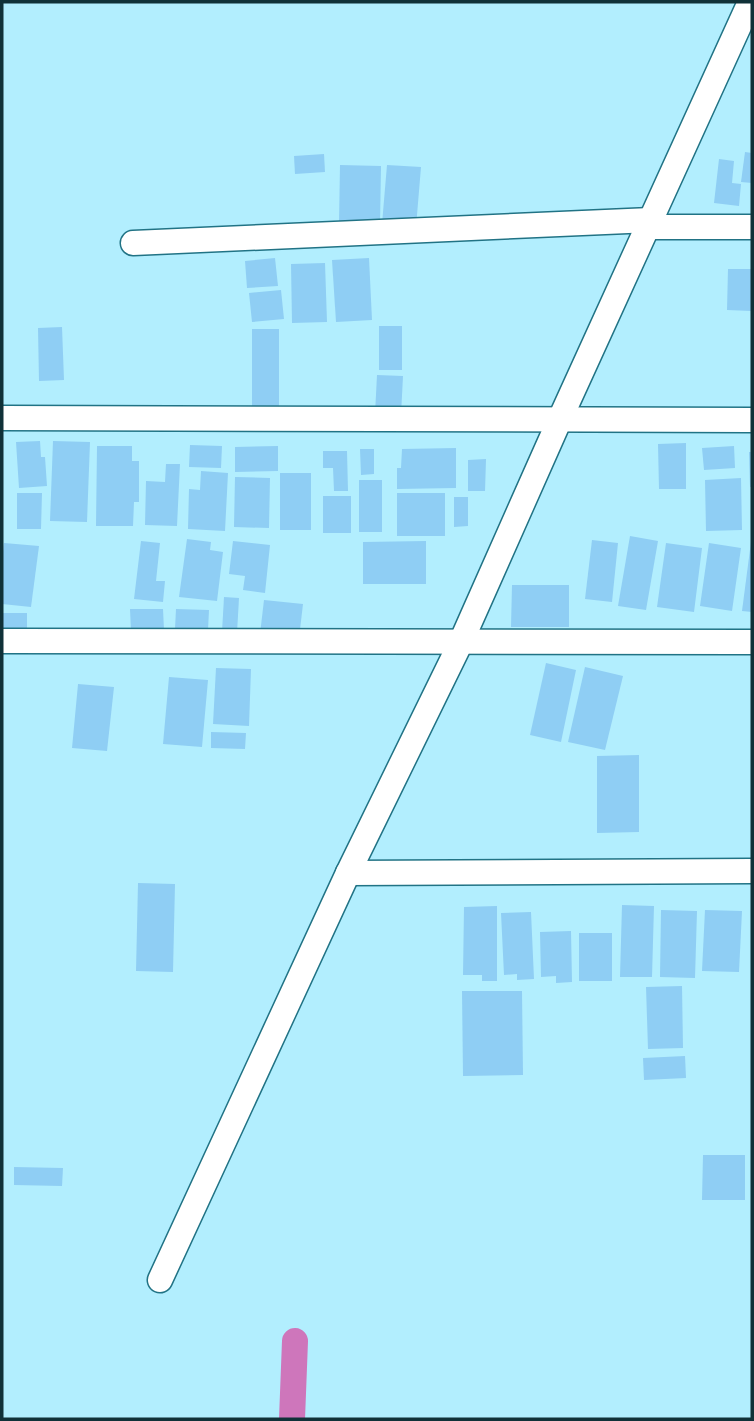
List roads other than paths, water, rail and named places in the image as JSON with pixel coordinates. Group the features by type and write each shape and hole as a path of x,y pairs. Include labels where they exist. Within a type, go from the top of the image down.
{"street":[{"path":"160,1280 348,873 461,642 559,419 750,2"},
{"path":"133,243 649,223 752,227"},
{"path":"2,418 752,420"},
{"path":"2,641 752,642"},
{"path":"348,873 752,871"}],"waterway":[{"path":"292,1419 295,1341"}]}
